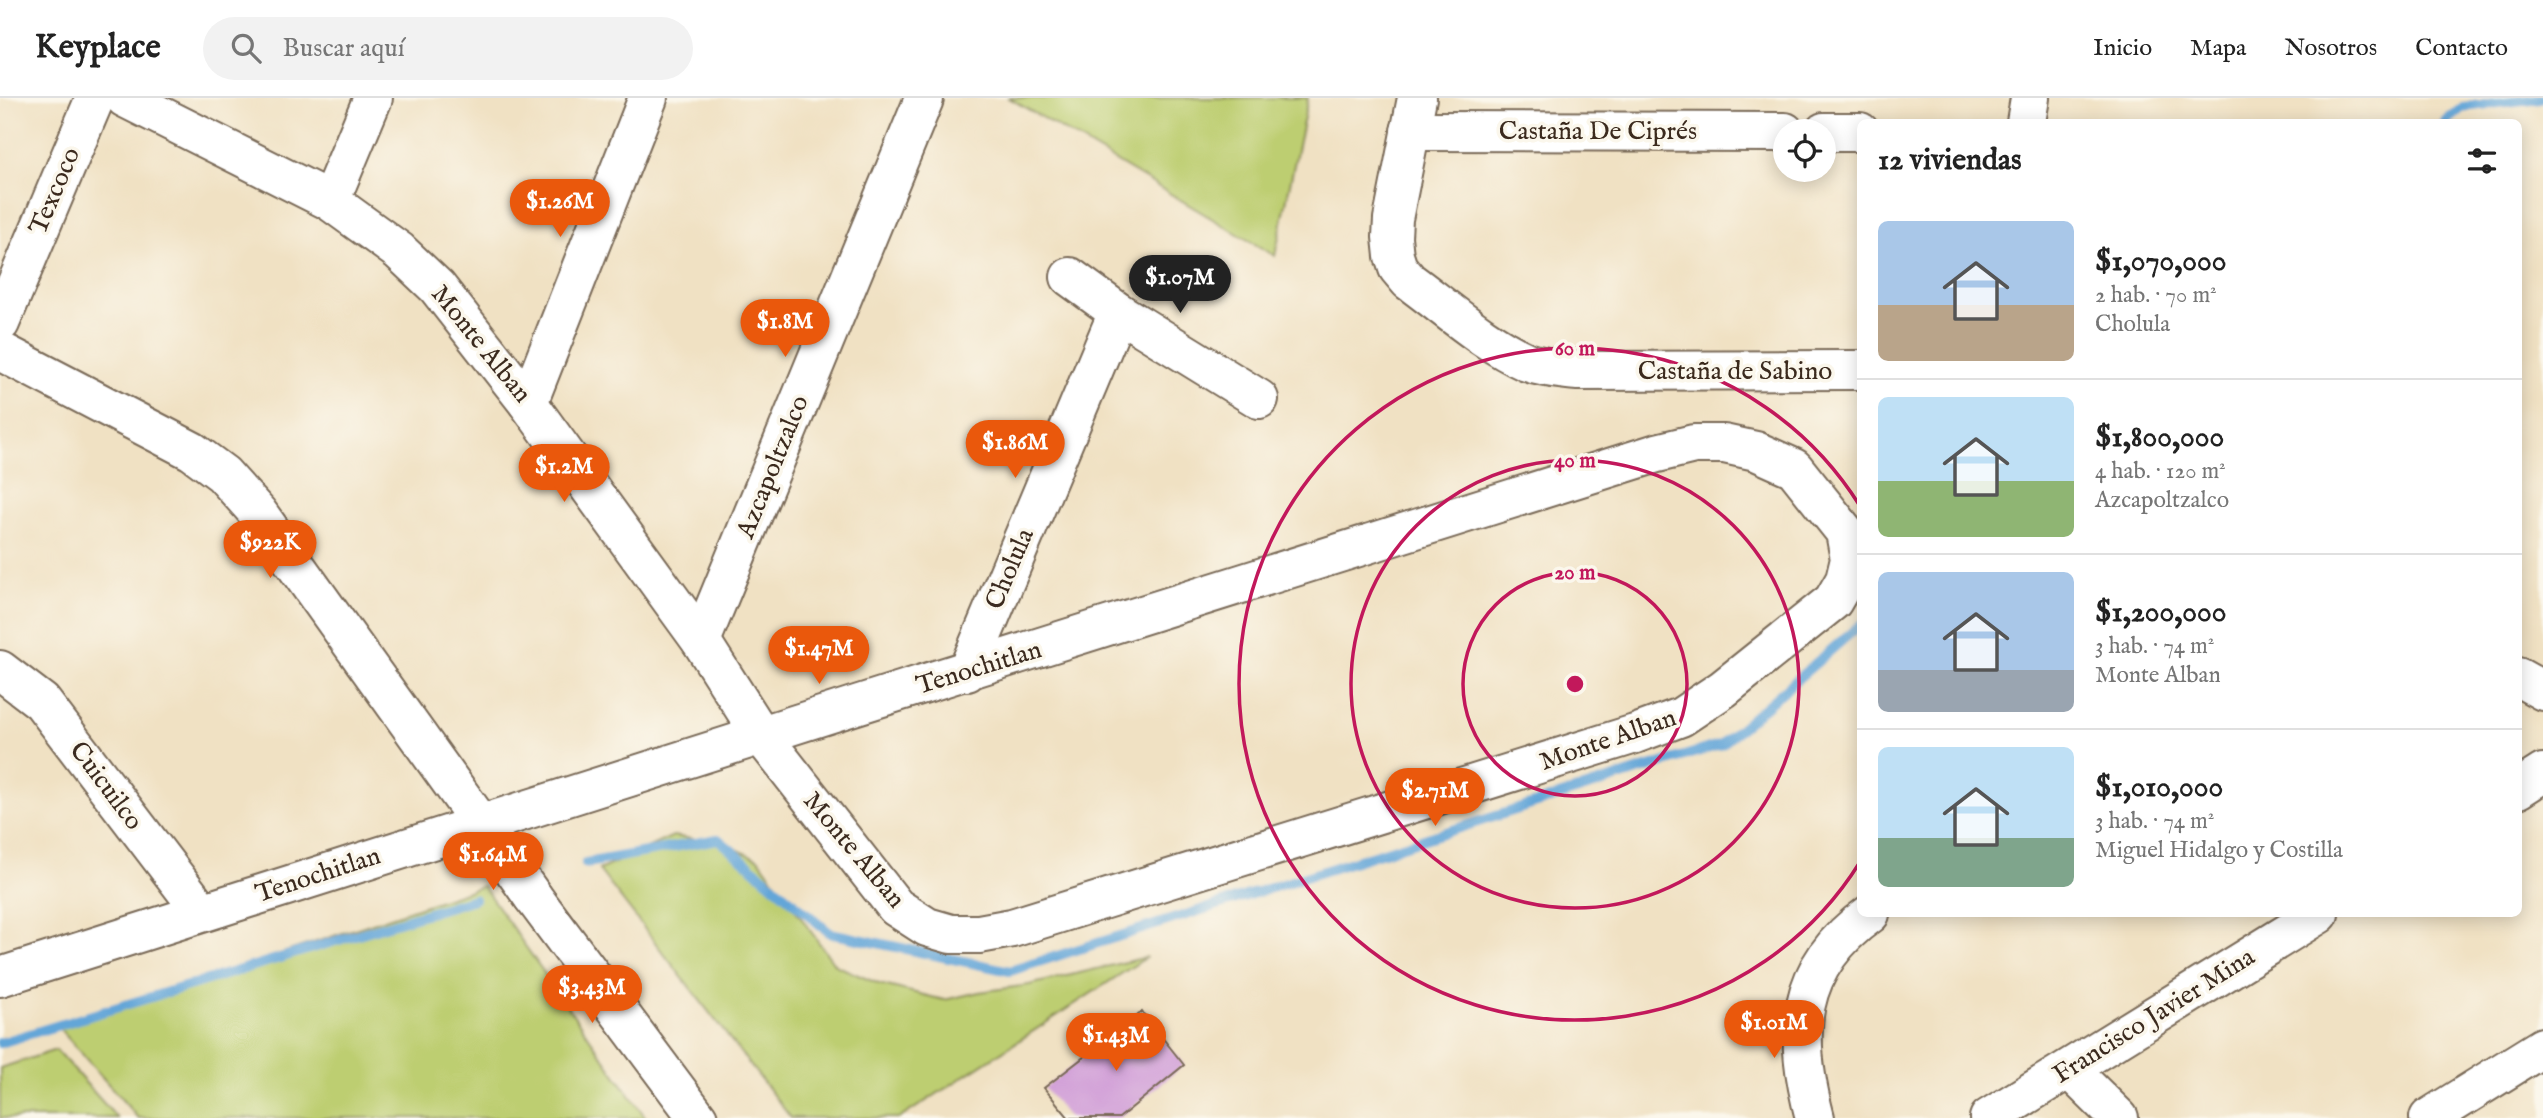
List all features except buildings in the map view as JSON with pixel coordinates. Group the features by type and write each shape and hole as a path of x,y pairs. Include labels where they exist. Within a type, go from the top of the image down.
{"street":[{"name":"Texcoco","path":"0,323 94,98"},
{"name":"Monte Alban","path":"125,98 330,201 399,251 437,287 528,403 701,641 761,735 896,907 927,927 951,934 979,934 1012,929 1622,738 1681,717 1723,689 1833,601 1845,580"},
{"path":"330,201 373,98"},
{"path":"528,403 648,98"},
{"path":"2026,119 2030,98"},
{"name":"Azcapoltzalco","path":"701,641 924,99"},
{"name":"Castaña De Ciprés","path":"1414,115 1773,131"},
{"name":"Castaña de Sabino","path":"1414,115 1393,219 1394,256 1398,268 1409,281 1505,351 1530,363 1576,371 1857,370"},
{"path":"1836,132 1857,132"},
{"path":"1070,277 1118,312 1259,399"},
{"name":"Cholula","path":"967,672 1118,312"},
{"path":"0,351 192,451 223,474 258,513 533,897 698,1118"},
{"name":"Tenochitlan","path":"0,977 202,912 490,837 761,735 1657,453 1694,444 1724,444 1756,450 1794,468 1845,532 1850,559 1845,580"},
{"name":"Cuicuilco","path":"0,670 43,702 202,912"},
{"path":"2522,679 2543,691"},
{"path":"2522,786 2543,773"},
{"path":"1815,1118 1807,1090 1802,1038 1806,996 1828,952 1867,917"},
{"name":"Francisco Javier Mina","path":"1989,1118 2314,917"},
{"path":"2430,1118 2543,1047"},
{"path":"2070,1070 2119,1118"}],"green space":[{"path":"1009,98 1308,98 1275,256"},
{"path":"673,836 725,844 759,859 835,965 879,984 944,1000 1029,985 1147,957 900,1118 791,1118 599,870"},
{"path":"483,886 646,1118 138,1118 59,1028"},
{"path":"56,1050 117,1118 0,1118 0,1068"}],"waterway":[{"path":"2449,119 2463,107 2540,98"},
{"path":"586,863 718,839 830,933 1010,971 1722,744 1857,628"},
{"path":"0,1043 474,899"}]}
